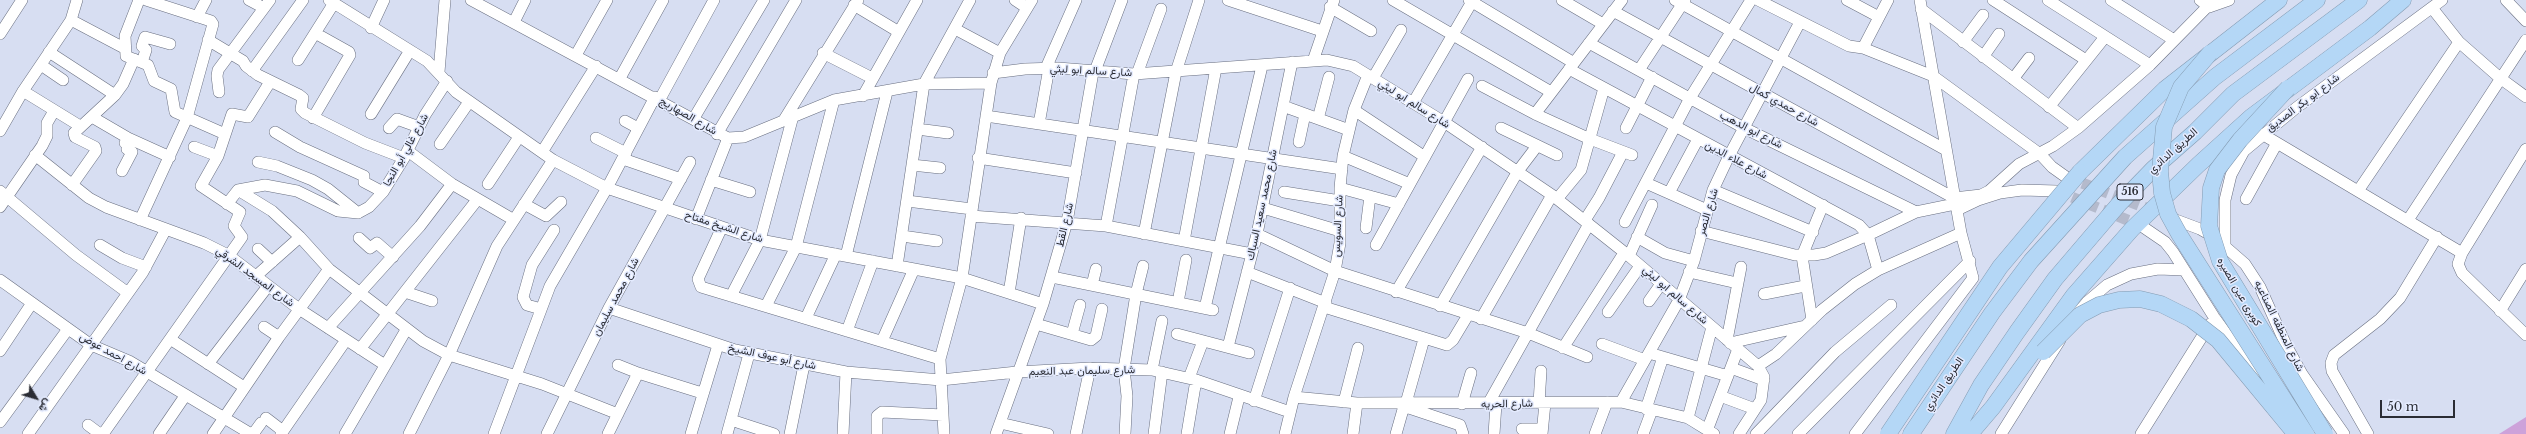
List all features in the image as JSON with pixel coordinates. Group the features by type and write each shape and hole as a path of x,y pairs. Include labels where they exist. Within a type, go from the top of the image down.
{"highway":[{"path":"1888,434 1975,301 2026,235 2108,144 2166,89 2210,52 2279,0"},
{"name":"الطريق الدائري","path":"1911,434 1992,313 2031,261 2116,166 2215,77 2317,0"},
{"name":"الطريق الدائري","path":"1954,434 1982,385 2021,326 2055,279 2119,204 2152,169 2195,132 2233,94 2359,0"},
{"path":"1993,407 2074,295 2132,229 2224,141 2288,88 2370,28 2403,0"},
{"path":"2210,52 2182,87 2164,127 2160,149 2162,193 2168,214 2179,234 2306,434"},
{"name":"كوبرى عين الصيره","path":"2288,88 2240,140 2217,170 2211,188 2209,226 2220,261 2325,434"},
{"path":"1970,434 2043,352 2080,315 2099,305 2119,300 2133,300 2161,304 2191,319 2218,340 2296,434"}],"street":[{"path":"0,34 22,0"},
{"path":"0,131 23,91 71,20 76,0"},
{"path":"139,0 127,30 124,48 126,56 150,67 154,81 172,90 172,107 174,112 225,134"},
{"path":"140,220 187,118 213,23 146,0"},
{"path":"197,17 206,0"},
{"path":"219,92 217,73 230,53 267,4 249,0"},
{"path":"252,71 303,0"},
{"path":"371,28 384,0"},
{"path":"439,72 445,0"},
{"name":"شارع الصهاريج","path":"472,0 694,118 717,134 728,138 744,136 834,100 887,92 924,84 992,78"},
{"path":"514,22 525,0"},
{"path":"576,55 608,0"},
{"path":"620,78 664,0"},
{"path":"494,434 541,309 560,266 607,188 638,128 714,0"},
{"path":"694,118 764,0"},
{"path":"717,134 796,0"},
{"path":"862,96 917,0"},
{"path":"897,266 924,84 970,0"},
{"path":"944,434 940,359 962,278 978,158 992,78 1000,52 1029,4 1015,0"},
{"path":"1039,124 1048,68 1076,0"},
{"name":"شارع القط","path":"996,434 1052,277 1067,222 1094,72 1122,0"},
{"path":"1144,234 1176,72 1199,0"},
{"path":"1228,0 1322,31"},
{"path":"1393,0 1408,4 1453,35 1551,92"},
{"path":"1562,0 1604,24"},
{"path":"1535,114 1622,0"},
{"path":"1625,222 1690,98 1751,0"},
{"path":"1758,0 1849,46 1863,48 1933,76 2040,154 2052,167 2066,177"},
{"path":"1847,0 1879,17"},
{"path":"1863,48 1888,0"},
{"path":"1993,0 2086,60"},
{"path":"2048,0 2150,65"},
{"path":"2111,0 2174,40"},
{"path":"1956,204 1989,191 2018,164 2040,154 2078,128 2150,65 2208,2 2229,0"},
{"name":"شارع ابو بكر الصديق","path":"2225,245 2225,200 2231,175 2244,151 2262,134 2442,0"},
{"path":"2506,0 2526,21"},
{"path":"1412,103 1453,35 1471,1"},
{"name":"شارع علاء الدين","path":"1471,1 1604,88 1674,127 1859,225 1868,235"},
{"path":"1639,70 1661,37 1681,1 1780,60 1946,150"},
{"path":"298,60 332,2"},
{"name":"شارع الشيخ مفتاح","path":"332,2 409,52 427,61 439,72 456,92 553,160 607,188 760,240 962,278 1043,304"},
{"path":"731,296 760,240 789,118 823,53 856,3 899,32"},
{"path":"1313,60 1332,4 1370,31"},
{"path":"1920,5 1982,57 2078,128"},
{"path":"1855,434 1973,278 1970,261 1960,233 1920,5"},
{"path":"2432,8 2459,42 2500,78 2526,96"},
{"path":"1106,226 1136,74 1161,9"},
{"name":"شارع حمدي كمال","path":"1613,11 1762,93 1956,204"},
{"path":"1963,42 1983,15"},
{"path":"71,20 124,48"},
{"name":"شارع النصر","path":"1620,402 1679,300 1691,267 1713,190 1729,156 1800,22"},
{"path":"955,29 1000,52"},
{"name":"شارع السويس","path":"1285,434 1294,397 1335,271 1340,231 1340,188 1343,156 1354,110 1371,77 1401,30"},
{"path":"313,118 350,55 348,52 315,33"},
{"path":"1982,57 1999,34"},
{"path":"2049,107 2105,37"},
{"path":"77,131 115,95 146,49 142,46 145,38 170,44"},
{"path":"208,40 243,61 244,66 270,82 301,96 301,109 313,118 365,143 406,155 477,200 514,220"},
{"path":"2408,220 2526,40"},
{"path":"2358,191 2459,42"},
{"name":"شارع ابو الدهب","path":"1589,43 1744,128 1916,212"},
{"path":"49,52 115,95"},
{"path":"371,114 409,52"},
{"path":"823,53 872,78"},
{"path":"2013,80 2029,58"},
{"name":"شارع سالم ابو ليثي","path":"992,78 1048,68 1136,74 1262,66 1313,60 1340,62 1371,77 1444,122 1518,171 1554,197 1627,254 1758,366"},
{"name":"شارع محمد سعيد السباك","path":"1228,347 1263,208 1292,62"},
{"path":"41,65 63,80"},
{"path":"542,152 596,66"},
{"path":"1052,277 1209,309 1219,248 1262,66"},
{"path":"1184,241 1216,68"},
{"path":"1318,119 1329,77"},
{"path":"1626,128 1652,77"},
{"path":"1376,245 1468,79"},
{"name":"شارع غالي أبو النجا","path":"358,213 369,207 383,192 406,155 419,127 447,81"},
{"path":"88,425 101,434 147,373 242,235 234,226 240,212 201,188 201,184 218,156 232,114 248,117 270,82"},
{"path":"1482,86 1535,114 1590,140 1628,153 1606,187 1587,222 1492,404 1494,434"},
{"path":"1480,319 1554,197 1578,175 1590,140 1604,88"},
{"path":"23,91 54,111 77,131 96,151 72,185"},
{"path":"806,318 841,255 887,92"},
{"path":"766,306 796,247 834,100"},
{"path":"440,144 469,102"},
{"path":"1283,106 1349,130"},
{"path":"1354,110 1425,157"},
{"path":"0,207 3,194 36,155 45,140 47,123 54,111"},
{"path":"1299,142 1305,114"},
{"path":"986,116 1272,160 1342,169"},
{"path":"92,117 128,138 170,157"},
{"path":"389,128 397,119 419,127"},
{"path":"625,121 638,128"},
{"path":"1501,128 1557,156"},
{"path":"917,129 948,133"},
{"path":"275,132 300,147 364,176 364,182 383,192"},
{"path":"2262,134 2278,142 2462,253"},
{"path":"488,184 519,137"},
{"path":"122,171 132,152 126,149 128,138"},
{"path":"596,138 624,156 681,179"},
{"path":"696,219 728,138"},
{"path":"1669,193 1698,139"},
{"path":"2246,199 2278,142"},
{"path":"1440,306 1518,171 1537,146"},
{"path":"194,147 218,156"},
{"path":"1396,292 1482,147"},
{"path":"2526,149 2459,260 2459,269 2526,335"},
{"name":"شارع المسجد الشرقي","path":"36,155 72,185 98,203 204,243 228,255 299,309 385,365"},
{"path":"1343,156 1410,184"},
{"path":"978,158 1076,173"},
{"path":"409,434 449,355 490,259 553,160"},
{"path":"258,162 276,166 312,180 344,200 358,213"},
{"name":"شارع محمد سليمان","path":"547,434 609,308 690,162"},
{"path":"912,165 940,168"},
{"path":"711,180 750,192"},
{"path":"1646,183 1707,210"},
{"path":"328,328 392,257 452,184"},
{"path":"227,204 238,190 257,185 276,186 297,191 338,211 358,213"},
{"path":"1340,188 1399,204"},
{"path":"238,190 272,211 300,237 329,269 406,330 449,355 567,393 618,414"},
{"path":"1713,190 1813,232"},
{"path":"1701,231 1802,256 1826,253 1916,212 1978,200 2000,193 2022,190 2057,191"},
{"path":"1284,192 1340,201"},
{"path":"3,194 76,255 128,293"},
{"path":"1366,228 1370,196"},
{"path":"360,349 477,200"},
{"path":"907,201 972,212 1106,226 1252,254"},
{"path":"524,204 546,216 560,202"},
{"path":"1564,348 1637,238 1652,205"},
{"path":"1808,323 1802,256 1823,205"},
{"path":"1263,208 1340,231"},
{"name":"شارع المنطقه الصناعيه","path":"2156,212 2200,229 2225,245 2253,275 2286,345 2306,380 2344,434"},
{"path":"1009,293 1021,218"},
{"path":"2143,226 2165,242 2214,317 2299,434"},
{"path":"722,227 698,279 700,285 731,296 940,359"},
{"path":"28,434 146,267 166,228"},
{"path":"541,309 525,304 523,297 532,265 554,230"},
{"path":"1739,434 1761,400 1764,380 1758,366 1776,354 1843,292 1878,270 1960,233"},
{"path":"1257,234 1335,271 1480,319 1528,333 1587,357"},
{"path":"1868,235 1878,270"},
{"path":"902,236 937,241"},
{"path":"256,276 300,237"},
{"path":"2368,434 2338,383 2331,363 2334,355 2340,349 2391,309 2400,298 2436,237"},
{"path":"359,238 370,248 378,243 392,257"},
{"path":"1637,238 1691,267 1737,283"},
{"path":"100,245 122,258 146,267"},
{"path":"258,249 272,262"},
{"path":"1178,302 1186,260"},
{"path":"846,331 873,261"},
{"path":"1798,434 1970,261"},
{"path":"1125,434 1127,396 1124,369 1136,294 1143,266"},
{"path":"1608,312 1640,266"},
{"path":"1711,431 1720,396 1729,372 1737,283 1740,267"},
{"path":"213,434 223,417 279,337 329,269"},
{"path":"882,341 914,269"},
{"path":"1092,285 1096,269"},
{"path":"2001,434 2042,373 2070,322 2087,302 2107,285 2132,274 2158,269 2184,270"},
{"path":"2500,310 2526,269"},
{"path":"1247,272 1290,288 1325,305 1424,339 1447,345 1452,340 1468,315"},
{"name":"شارع احمد عوض","path":"0,280 91,345 122,357 185,396 252,434"},
{"path":"1649,301 1661,284"},
{"path":"208,364 268,286"},
{"path":"1764,294 1805,286"},
{"path":"1254,401 1290,288"},
{"path":"404,292 432,301"},
{"path":"0,352 32,303"},
{"path":"1072,334 1080,305"},
{"path":"1756,434 1844,344 1891,305"},
{"name":"شارع أبو عوف الشيخ","path":"609,308 749,354 846,372 941,380"},
{"path":"1036,324 1094,339 1102,309"},
{"path":"2141,434 2214,317"},
{"path":"1154,434 1157,371 1162,321"},
{"path":"1732,344 1808,323"},
{"path":"264,327 279,337"},
{"path":"0,422 68,328"},
{"path":"1688,418 1712,328"},
{"path":"345,434 406,330"},
{"path":"1178,334 1249,353"},
{"path":"170,339 244,387"},
{"path":"1396,434 1402,404 1424,339"},
{"path":"252,434 263,420 282,432 346,340"},
{"path":"1187,434 1192,379 1203,341"},
{"path":"1602,344 1647,357 1663,357 1702,368 1729,372 1764,380"},
{"path":"691,434 702,393 718,345"},
{"path":"1344,402 1358,348"},
{"path":"727,434 749,354"},
{"path":"1643,434 1663,357"},
{"path":"618,365 638,373 702,393"},
{"path":"790,434 804,365"},
{"path":"1076,434 1090,368"},
{"name":"شارع سليمان عبد النعيم","path":"941,380 1017,372 1090,368 1157,371 1192,379 1290,412"},
{"path":"1522,429 1542,432 1541,371"},
{"path":"843,434 846,372"},
{"path":"608,434 638,373"},
{"path":"1462,404 1471,373"},
{"path":"159,434 185,396"},
{"path":"1230,434 1239,396"},
{"path":"1720,396 1755,410"},
{"name":"شارع الحريه","path":"1294,397 1358,403 1402,404 1620,402 1688,418 1711,431"},
{"path":"1595,434 1607,402"},
{"path":"1353,434 1358,403"},
{"path":"1402,404 1460,425 1463,434"},
{"path":"877,434 877,416 882,412 943,415"},
{"path":"730,420 768,433"},
{"path":"1000,423 1048,434"}],"shaded area":[{"path":"2526,417 2526,434 2499,434"}],"tunnel":[{"path":"2067,177 2156,212"},
{"path":"2057,191 2142,226"}]}
